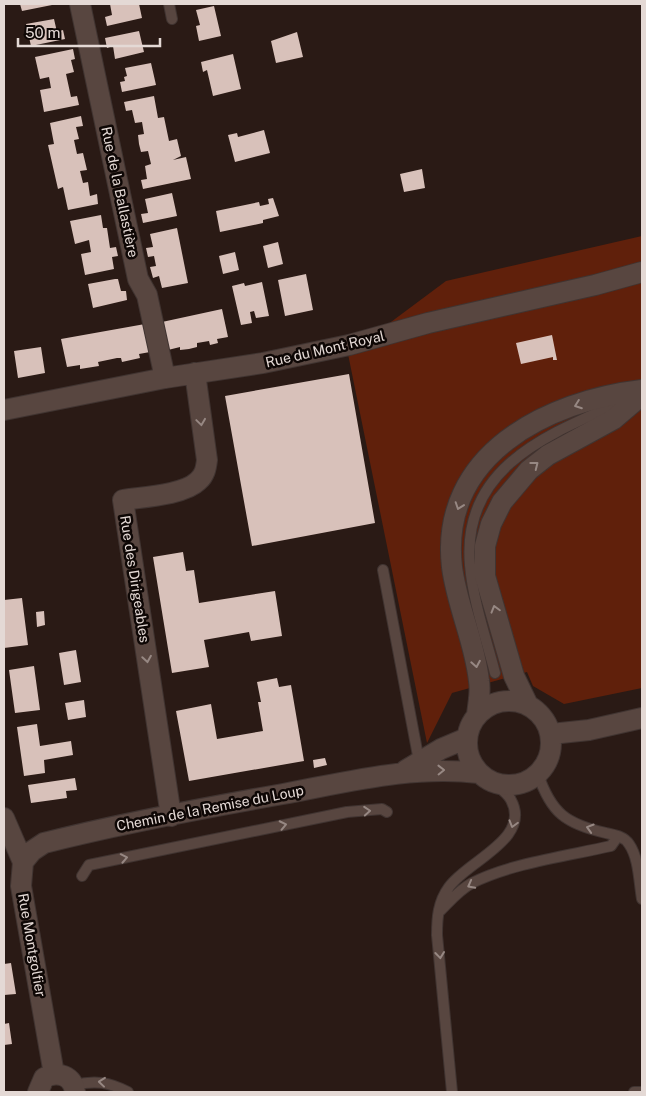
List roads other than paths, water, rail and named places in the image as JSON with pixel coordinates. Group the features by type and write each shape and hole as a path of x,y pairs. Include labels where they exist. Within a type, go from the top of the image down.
{"street":[{"name":"Rue de la Ballastière","path":"80,4 138,278 147,294 165,378"},
{"name":"Rue du Mont Royal","path":"4,410 165,378 263,363 349,345 428,323 586,287 642,272"},
{"name":"Rue des Dirigeables","path":"171,816 123,500 181,490 200,481 205,471 207,460 195,373"},
{"path":"528,705 514,701 500,701 488,706 477,715 470,726 467,750 471,763 487,778 518,785 538,774 550,756 551,734 542,717 528,705 514,676 485,576 485,546 491,524 508,492 529,470 548,455 614,419 642,393"},
{"path":"477,715 480,683 452,561 454,526 465,491 480,466 496,449 514,434 534,422 607,394 642,393"},
{"path":"551,734 589,730 642,718"},
{"name":"Chemin de la Remise du Loup","path":"23,862 32,851 44,843 411,766 467,738"},
{"name":"Chemin de la Remise du Loup","path":"411,766 448,769 487,778"},
{"name":"Rue Montgolfier","path":"4,818 23,862 21,886 54,1074"},
{"path":"38,1092 44,1078 54,1074 66,1076 74,1089"}],"lane":[{"path":"168,4 172,19"},
{"path":"495,673 470,562 472,526 484,495 504,468 536,442 642,393"},
{"path":"383,570 411,766"},
{"path":"538,774 548,800 558,814 589,829 618,836 628,841 633,850 642,899"},
{"path":"452,1092 437,935 437,913 449,886 506,838 514,828 516,812 511,799 487,778"},
{"path":"82,876 89,864 347,812 382,809 387,812"},
{"path":"437,913 457,893 473,883 513,868 611,846 618,836"},
{"path":"74,1089 101,1081 114,1084 128,1092"}]}
